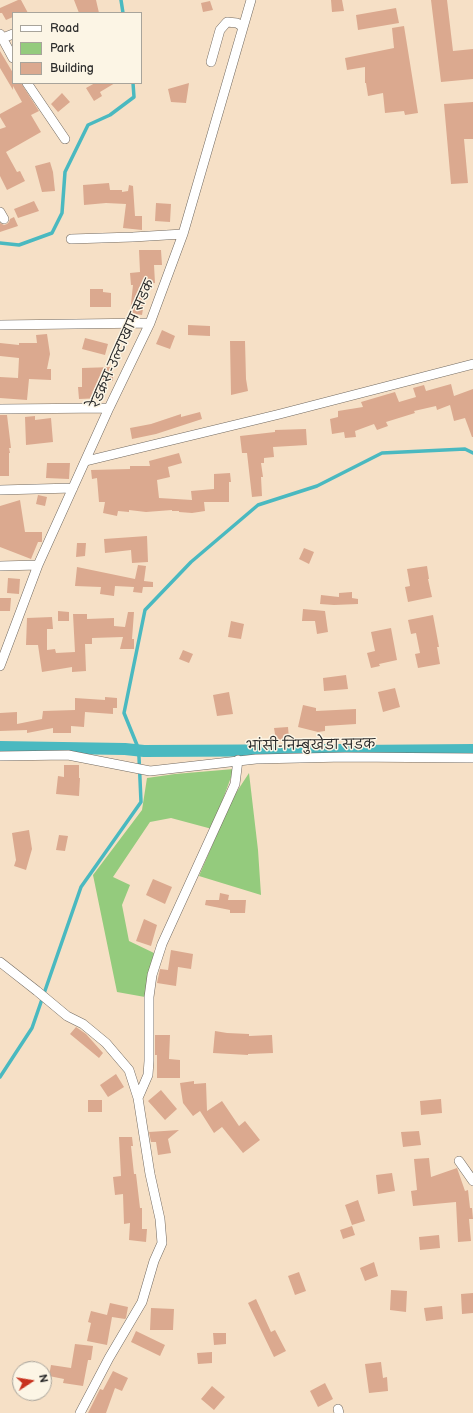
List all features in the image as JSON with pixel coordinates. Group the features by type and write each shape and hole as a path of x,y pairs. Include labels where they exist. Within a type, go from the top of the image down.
{"street":[{"name":"रेडक्रस-उल्टाखाम सडक","path":"0,666 2,655 38,565 109,408 150,322 183,234 251,0"},
{"path":"211,62 220,30 227,22 237,23 243,27"},
{"path":"12,34 1,37 12,56"},
{"path":"28,84 65,139"},
{"path":"71,239 133,238 183,234"},
{"path":"0,325 150,322"},
{"path":"86,461 273,416 473,364"},
{"path":"0,409 109,408"},
{"path":"0,490 73,488"},
{"path":"0,566 38,565"},
{"name":"भांसी-निम्बुखेडा सडक","path":"0,756 68,755 150,771 238,760 345,757 473,758"},
{"path":"138,1098 148,1075 149,997 152,975 162,944 198,868 235,784 238,760"},
{"path":"0,962 66,1016 84,1024 106,1043 129,1070 138,1098 150,1174 160,1219 162,1243 154,1261 142,1302 109,1358 80,1413"},
{"path":"459,1161 473,1180"}],"green space":[{"path":"234,769 212,829 171,818 150,822 113,877 130,885 122,905 129,941 154,953 145,997 117,992 93,875 142,810 147,778"},
{"path":"249,773 258,850 261,895 199,876 232,799"}],"building":[{"path":"21,0 27,12 12,12 12,17 6,20 2,13 0,13 0,8"},
{"path":"74,0 96,0 99,12 79,12"},
{"path":"331,0 342,0 344,11 332,12"},
{"path":"431,0 447,0 453,51 473,49 473,79 441,82"},
{"path":"210,1 213,10 203,12 201,3"},
{"path":"396,8 399,23 358,30 356,15"},
{"path":"404,26 418,113 405,115 404,111 385,113 383,93 368,96 365,83 365,67 347,70 345,58 394,48 392,28"},
{"path":"0,51 12,71 12,84 22,84 39,111 31,115 41,132 6,152 17,172 20,171 25,181 7,190 0,176 0,129 6,127 0,117 0,114 22,102 0,68"},
{"path":"189,83 186,103 171,102 168,89"},
{"path":"93,84 113,84 100,92 102,96 94,101 86,88"},
{"path":"62,93 70,102 58,112 51,104"},
{"path":"473,102 473,139 464,139 468,183 451,184 444,104"},
{"path":"50,162 53,172 55,191 42,192 35,166"},
{"path":"109,183 110,190 122,190 122,192 128,191 129,185 133,186 135,216 142,216 142,230 123,228 126,204 106,203 84,205 83,185"},
{"path":"34,201 39,211 18,218 14,209"},
{"path":"156,203 171,204 170,222 155,221"},
{"path":"14,217 18,226 0,232 0,223 4,225 7,224 10,219"},
{"path":"139,250 161,250 162,265 154,265 155,283 147,284 142,315 130,313 133,285 131,285 130,273 140,272"},
{"path":"90,289 103,289 103,292 111,293 111,307 90,307"},
{"path":"188,325 210,326 210,336 188,335"},
{"path":"162,330 175,336 170,349 156,344"},
{"path":"47,334 50,354 47,369 51,369 51,380 29,379 27,400 0,398 0,377 18,378 19,358 0,356 0,343 19,345 19,343 37,343 36,335"},
{"path":"85,338 108,344 105,355 82,349"},
{"path":"230,341 245,341 246,379 248,391 231,395"},
{"path":"113,367 113,381 101,380 102,398 79,399 78,387 82,387 82,368"},
{"path":"451,384 454,396 473,389 473,437 465,418 454,421 450,405 437,410 436,406 414,411 415,413 386,422 388,426 377,430 374,424 355,431 356,437 345,438 344,432 332,434 330,419 338,417 338,411 363,407 361,402 395,392 399,402 416,397 413,388 424,385 426,391"},
{"path":"200,412 202,419 156,434 132,439 130,428 151,424 181,414 181,417"},
{"path":"0,415 7,415 11,448 9,448 9,476 0,476"},
{"path":"35,416 35,420 51,418 53,442 26,445 25,417"},
{"path":"306,429 307,445 273,447 274,457 264,458 264,463 261,463 263,477 261,477 262,496 252,497 247,453 242,453 240,436 275,432 275,430"},
{"path":"179,453 182,463 168,467 170,477 157,480 159,498 192,500 191,491 214,489 214,474 230,473 231,482 229,482 229,502 204,502 205,511 192,513 172,510 146,512 129,510 129,512 118,511 117,516 103,513 105,502 99,502 97,478 92,479 91,470 130,469 130,466 150,466 149,461"},
{"path":"47,463 70,463 69,479 46,478"},
{"path":"38,495 47,497 45,506 36,504"},
{"path":"20,500 25,532 42,532 42,542 38,542 31,559 0,547 0,506"},
{"path":"147,536 148,562 132,563 131,550 105,553 104,539"},
{"path":"77,543 86,543 85,556 76,557"},
{"path":"304,548 314,552 309,564 299,559"},
{"path":"138,565 146,566 144,581 153,582 153,587 143,587 142,593 133,592 134,587 115,586 114,596 100,594 101,587 75,586 77,567 135,579"},
{"path":"427,566 432,597 408,602 405,587 410,586 407,569"},
{"path":"8,578 20,579 19,594 7,593"},
{"path":"352,592 352,598 358,599 358,604 320,604 321,595 339,597 339,593"},
{"path":"0,598 11,598 10,611 0,611"},
{"path":"303,609 325,611 328,632 317,634 315,621 302,621"},
{"path":"58,611 69,612 69,621 58,621"},
{"path":"128,612 134,612 132,639 134,639 134,649 120,649 123,637 92,638 92,644 85,644 86,671 72,672 72,667 42,672 38,645 26,645 27,618 52,617 53,629 47,629 47,650 55,649 56,653 75,652 73,614 87,614 87,619 114,618 114,626 125,627"},
{"path":"433,615 439,647 437,647 440,664 418,668 415,654 420,653 416,633 411,634 408,620"},
{"path":"231,621 244,624 241,639 228,637"},
{"path":"391,628 397,660 379,664 380,666 371,668 367,653 375,651 371,632"},
{"path":"183,650 193,654 189,663 179,659"},
{"path":"346,675 348,689 324,691 323,678"},
{"path":"395,688 400,707 383,712 378,692"},
{"path":"229,692 233,714 217,716 213,695"},
{"path":"105,697 117,698 117,708 113,708 113,714 85,712 84,727 71,726 71,733 53,733 53,728 27,733 27,730 0,731 0,713 17,712 17,724 42,719 43,711 75,710 75,698 105,700"},
{"path":"303,705 316,708 316,711 356,709 356,724 325,726 325,731 318,732 298,727"},
{"path":"288,727 289,739 276,740 274,728"},
{"path":"64,765 79,765 79,796 56,794 58,776 64,777"},
{"path":"29,830 32,849 26,870 14,866 16,860 12,833"},
{"path":"59,835 68,836 65,851 56,850"},
{"path":"153,879 172,887 165,904 146,895"},
{"path":"220,893 229,895 228,900 246,900 245,913 230,913 230,910 205,905 206,900 219,900"},
{"path":"144,919 157,925 151,946 136,941"},
{"path":"171,950 193,954 191,969 178,967 176,986 157,983 160,969 168,970"},
{"path":"76,1027 86,1034 103,1053 99,1058 70,1034"},
{"path":"215,1031 249,1034 249,1036 272,1035 273,1053 248,1055 213,1053"},
{"path":"155,1035 170,1035 169,1059 180,1060 180,1078 157,1078"},
{"path":"116,1074 124,1087 108,1097 100,1085"},
{"path":"194,1081 194,1084 206,1083 207,1111 222,1101 239,1126 245,1121 260,1140 243,1153 222,1127 214,1133 200,1111 193,1116 183,1103 180,1083"},
{"path":"161,1090 177,1109 165,1120 148,1101"},
{"path":"441,1099 442,1113 421,1115 420,1101"},
{"path":"88,1100 102,1100 102,1112 88,1112"},
{"path":"179,1130 168,1139 171,1153 158,1155 156,1142 151,1142 149,1132"},
{"path":"419,1131 421,1145 403,1147 401,1132"},
{"path":"119,1137 132,1137 133,1146 131,1146 134,1174 136,1174 140,1208 142,1208 142,1229 147,1229 146,1242 129,1240 130,1223 124,1224 123,1194 115,1195 113,1177 121,1176"},
{"path":"429,1158 431,1177 457,1168 465,1191 468,1190 470,1208 472,1208 473,1219 469,1219 471,1241 458,1242 456,1202 413,1206 411,1191 417,1190 414,1159"},
{"path":"392,1173 395,1191 378,1194 376,1175"},
{"path":"358,1200 365,1221 352,1225 345,1205"},
{"path":"352,1226 355,1235 343,1239 340,1230"},
{"path":"439,1235 440,1248 420,1250 419,1237"},
{"path":"374,1262 378,1276 365,1281 360,1268"},
{"path":"299,1272 306,1291 295,1295 288,1276"},
{"path":"391,1290 407,1291 406,1312 390,1310"},
{"path":"473,1293 473,1313 462,1314 461,1294"},
{"path":"256,1299 271,1332 275,1330 286,1351 274,1357 248,1303"},
{"path":"110,1303 128,1307 126,1318 112,1317 107,1345 87,1341 91,1323 88,1322 91,1311 107,1315"},
{"path":"442,1306 443,1319 426,1321 424,1308"},
{"path":"151,1308 174,1309 173,1330 150,1330"},
{"path":"136,1331 165,1345 160,1356 131,1342"},
{"path":"213,1333 226,1333 226,1344 214,1345"},
{"path":"75,1344 93,1346 91,1360 88,1360 83,1386 63,1383 64,1379 52,1377 52,1365 71,1368"},
{"path":"212,1352 212,1363 198,1364 197,1353"},
{"path":"381,1362 383,1378 387,1377 388,1391 369,1393 365,1364"},
{"path":"113,1371 128,1378 122,1391 115,1388 106,1413 88,1413 100,1389 103,1390"},
{"path":"325,1383 333,1399 318,1407 310,1391"},
{"path":"212,1386 225,1397 214,1410 201,1399"}],"waterway":[{"path":"121,0 123,12"},
{"path":"0,243 19,245 52,233 62,213 65,172 88,125 110,115 134,97 133,84"},
{"path":"0,1077 32,1028 81,887 141,802 137,745 124,713 145,610 191,562 258,505 317,486 382,453 465,449 473,453"},
{"path":"0,747 125,749 144,751 343,750"},
{"path":"352,751 473,750"}]}
